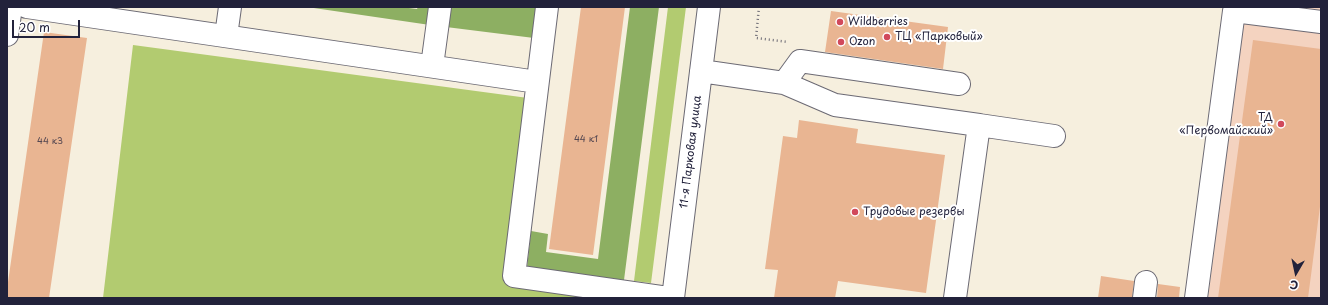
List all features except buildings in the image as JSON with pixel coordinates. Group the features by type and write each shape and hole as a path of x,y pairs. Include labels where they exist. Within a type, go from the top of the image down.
{"street":[{"path":"7,36 11,7"},
{"path":"27,7 537,82"},
{"path":"226,36 230,7"},
{"path":"432,66 440,7"},
{"path":"546,7 514,276 668,298"},
{"name":"11-я Парковая улица","path":"673,298 709,7"},
{"path":"1196,298 1234,11 1321,22"},
{"path":"784,83 800,61 959,84"},
{"path":"701,70 784,83 835,105 1054,136"},
{"path":"955,298 979,125"}],"path":[{"path":"759,7 756,38 802,44 800,61"}],"shaded area":[{"name":"ТД «Первомайский»","path":"1244,7 1321,7 1321,298 1208,298"}],"green space":[{"path":"307,7 401,7 417,9 418,7 432,7 430,25"},
{"path":"448,7 538,7 534,38 446,27"},
{"path":"630,7 659,7 624,280 527,268 531,231 548,234 546,252 598,259"},
{"path":"668,7 686,7 651,283 634,281"},
{"path":"133,45 528,98 509,280 618,298 103,298"}],"place":[{"name":"Wildberries","path":"840,22"},
{"name":"ТЦ «Парковый»","path":"887,37"},
{"name":"Ozon","path":"841,42"},
{"name":"ТД «Первомайский»","path":"1281,124"},
{"name":"Трудовые резервы","path":"855,212"}]}
